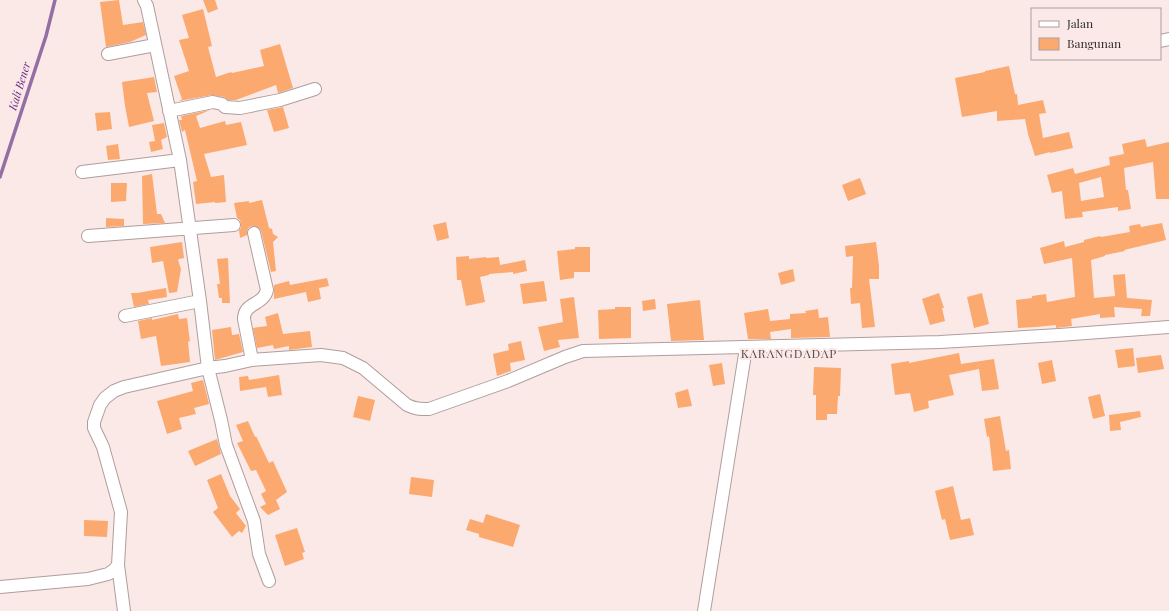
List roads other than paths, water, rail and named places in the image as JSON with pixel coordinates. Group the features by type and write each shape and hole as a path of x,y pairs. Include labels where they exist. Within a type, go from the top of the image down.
{"street":[{"path":"144,0 147,6 180,160 208,368 226,445 254,521 259,554 269,581"},
{"path":"108,54 155,45"},
{"path":"169,111 213,102 222,104 225,107 240,108 280,100 315,89"},
{"path":"82,172 180,160"},
{"path":"88,236 234,224"},
{"path":"252,360 244,313 247,309 264,298 267,290 254,233"},
{"path":"125,316 200,301"},
{"path":"124,611 118,565 120,512 103,447 94,428 94,422 100,405 105,398 114,391 124,387 208,368 252,360 315,355 343,358 363,368 412,408 429,409 501,384 583,351 940,342 1169,327"},
{"path":"704,611 746,348"},
{"path":"0,587 88,579 108,574 118,565"},
{"path":"88,579 120,586"}],"waterway":[{"name":"Kali Bener","path":"0,177 46,36 55,0"}],"district":[{"name":"KARANGDADAP","path":"789,353"}]}
